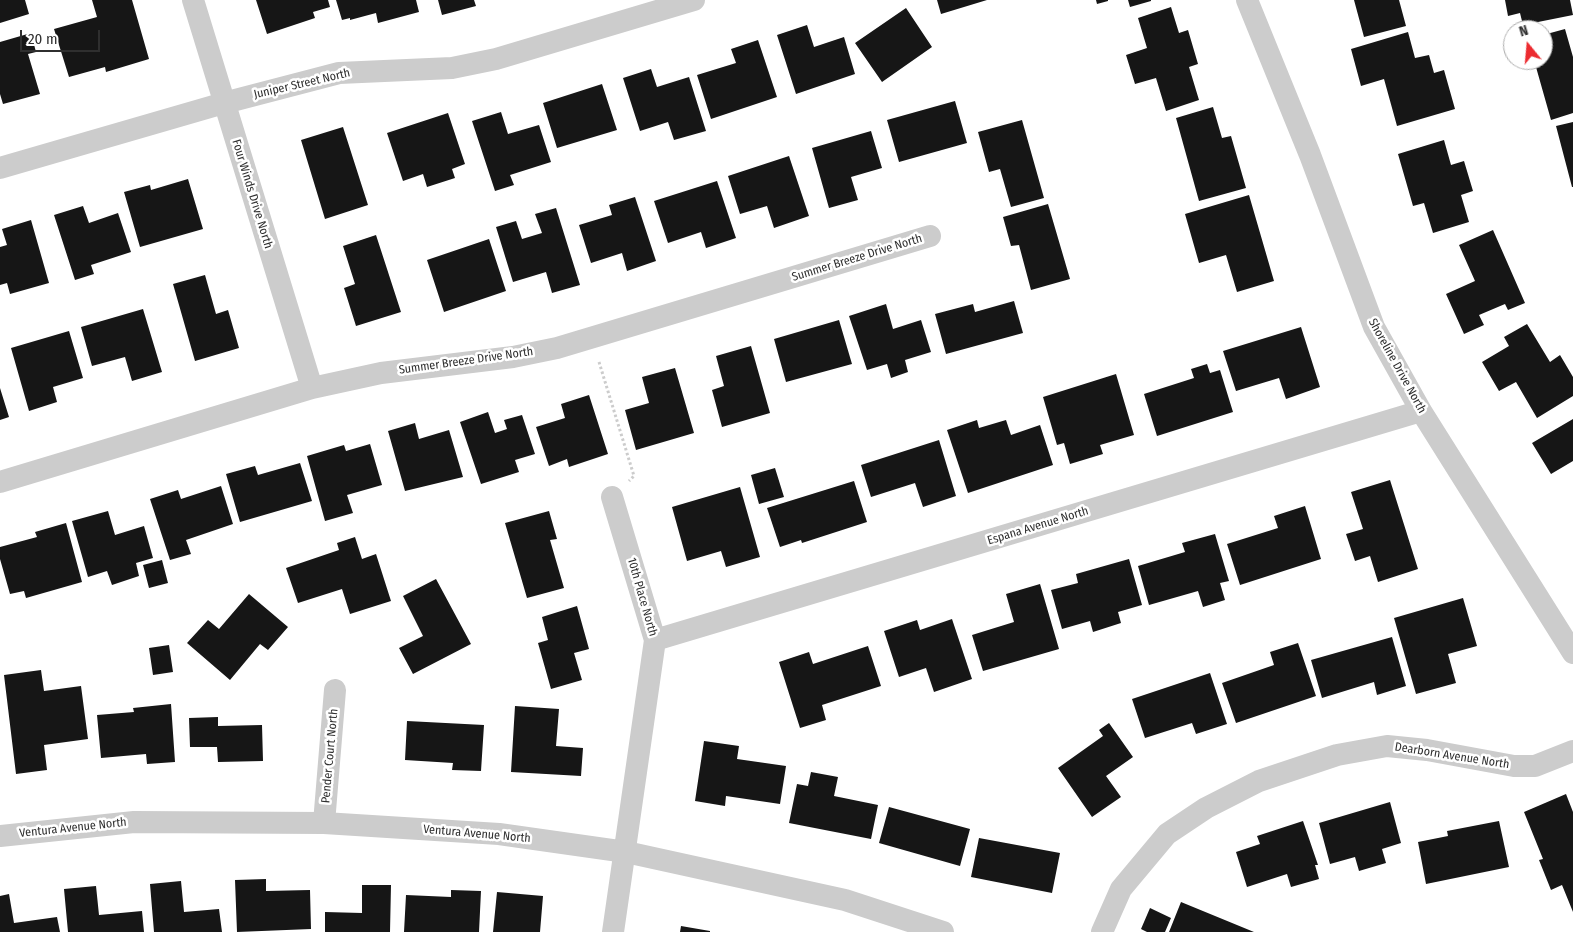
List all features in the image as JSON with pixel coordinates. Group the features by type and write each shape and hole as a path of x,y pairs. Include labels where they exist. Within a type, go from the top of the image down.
{"street":[{"name":"Four Winds Drive North","path":"193,0 312,388"},
{"name":"Juniper Street North","path":"0,168 224,103 339,73 452,68 496,58 694,0"},
{"name":"Shoreline Drive North","path":"1247,0 1310,155 1374,327 1421,411 1573,653"},
{"name":"Summer Breeze Drive North","path":"0,482 312,388 381,373 513,357 556,348 930,236"},
{"name":"Espana Avenue North","path":"655,640 1421,411"},
{"name":"10th Place North","path":"612,497 655,640 613,932"},
{"name":"Pender Court North","path":"324,823 335,690"},
{"name":"Dearborn Avenue North","path":"1102,932 1121,889 1167,834 1206,808 1259,780 1337,755 1387,746 1427,750 1514,766 1535,766 1573,752"},
{"name":"Ventura Avenue North","path":"0,836 134,822 324,823 499,834 626,852 845,900 944,932"}],"path":[{"path":"592,337 634,476 612,497"}],"building":[{"path":"0,0 25,0 29,14 0,23"},
{"path":"92,0 132,0 149,59 106,72 105,67 69,77 54,29 97,17"},
{"path":"256,0 328,0 330,7 313,12 315,18 267,34"},
{"path":"336,0 416,0 419,12 378,23 376,13 350,20 350,18 342,20"},
{"path":"438,0 474,0 476,6 442,15"},
{"path":"937,0 987,0 941,14"},
{"path":"1096,0 1108,0 1108,1 1097,4"},
{"path":"1128,0 1151,0 1151,1 1130,7"},
{"path":"1354,0 1399,0 1406,26 1364,37"},
{"path":"1505,0 1570,0 1573,15 1548,20 1522,20 1520,13 1508,16"},
{"path":"1171,7 1179,33 1188,30 1198,64 1189,67 1199,100 1166,111 1156,78 1135,84 1126,55 1147,48 1138,18"},
{"path":"906,8 932,47 882,82 855,43"},
{"path":"807,25 814,47 844,37 855,74 796,94 777,35"},
{"path":"1565,29 1573,57 1573,113 1551,120 1537,70 1553,70 1553,32"},
{"path":"1408,32 1415,58 1429,55 1434,73 1444,70 1455,109 1397,126 1384,79 1361,86 1351,49"},
{"path":"31,33 36,52 28,54 40,94 3,104 0,94 0,42"},
{"path":"758,40 777,97 711,119 697,75 736,63 731,49"},
{"path":"651,69 657,87 689,77 706,131 674,140 668,122 640,131 623,78"},
{"path":"602,84 617,130 557,148 543,103"},
{"path":"955,101 967,143 899,162 887,120"},
{"path":"1213,107 1222,138 1231,136 1246,188 1199,201 1176,118"},
{"path":"501,112 508,134 539,125 551,162 510,175 514,185 495,191 472,121"},
{"path":"448,113 465,164 452,169 455,178 427,187 423,174 403,181 387,133"},
{"path":"1022,120 1044,198 1011,207 1000,169 989,172 978,132"},
{"path":"1573,122 1573,187 1572,187 1556,126"},
{"path":"343,127 368,205 325,219 301,140"},
{"path":"871,131 882,168 851,177 858,200 829,208 812,148"},
{"path":"1444,140 1451,165 1464,161 1473,191 1461,195 1469,222 1433,233 1424,203 1413,206 1398,154"},
{"path":"789,156 809,216 774,228 767,206 740,214 728,176"},
{"path":"188,179 203,229 140,247 124,192 150,185 151,190"},
{"path":"717,181 736,238 706,248 701,232 668,243 654,201"},
{"path":"1249,195 1274,281 1237,292 1226,255 1199,263 1185,214"},
{"path":"635,197 656,261 627,271 622,253 591,263 579,225 612,215 609,205"},
{"path":"1048,204 1070,279 1031,290 1019,245 1011,246 1003,217"},
{"path":"83,206 89,223 118,213 131,252 91,265 94,274 75,280 54,215"},
{"path":"556,208 580,285 552,293 546,272 513,282 496,227 516,221 522,239 542,233 535,214"},
{"path":"31,220 49,283 10,294 7,283 0,285 0,247 7,245 2,229"},
{"path":"1493,230 1525,303 1508,310 1505,304 1479,315 1484,325 1464,334 1446,294 1475,281 1459,245"},
{"path":"376,235 401,312 356,326 344,288 355,284 343,246"},
{"path":"489,239 506,291 444,312 427,260"},
{"path":"205,275 216,314 228,310 239,348 195,361 173,284"},
{"path":"1014,301 1023,333 946,354 935,314 973,304 975,312"},
{"path":"886,304 893,329 921,320 931,352 905,360 908,372 891,378 887,364 867,370 849,316"},
{"path":"143,309 162,372 132,381 125,357 92,366 81,327"},
{"path":"839,320 852,364 786,382 774,339"},
{"path":"1527,324 1550,362 1560,355 1573,377 1573,396 1537,418 1516,382 1499,391 1482,362 1509,346 1504,337"},
{"path":"1301,327 1320,387 1286,399 1279,378 1236,391 1223,351"},
{"path":"69,331 83,378 53,387 57,402 29,411 11,348"},
{"path":"751,346 770,413 722,427 712,390 724,386 716,356"},
{"path":"1207,364 1210,373 1220,370 1233,412 1157,436 1144,394 1194,378 1191,369"},
{"path":"675,368 694,433 636,450 625,410 649,403 642,377"},
{"path":"1116,374 1134,435 1100,445 1103,454 1070,464 1064,443 1057,445 1043,397"},
{"path":"0,388 9,417 0,420"},
{"path":"589,395 608,454 569,467 567,459 549,466 536,427 565,418 561,404"},
{"path":"488,412 495,433 507,429 504,420 522,415 535,454 515,460 519,472 481,484 460,422"},
{"path":"1573,419 1573,461 1551,474 1532,443"},
{"path":"977,420 979,428 1006,420 1011,435 1040,425 1053,465 968,493 947,430"},
{"path":"415,423 419,439 449,430 463,477 405,491 388,431"},
{"path":"939,440 956,496 923,507 915,483 871,497 861,465"},
{"path":"370,444 382,485 347,495 353,513 325,521 307,456 344,445 346,451"},
{"path":"300,463 312,501 240,522 226,474 255,466 258,475"},
{"path":"775,468 784,497 759,504 751,475"},
{"path":"1390,480 1418,569 1378,582 1370,556 1355,561 1346,534 1363,529 1351,492"},
{"path":"854,481 867,522 802,543 801,540 780,547 767,508"},
{"path":"221,486 233,524 186,540 191,554 170,560 150,499 178,490 181,499"},
{"path":"740,487 760,557 726,567 721,551 687,561 672,507"},
{"path":"1305,506 1321,559 1240,585 1227,544 1278,528 1274,516"},
{"path":"108,511 115,535 144,526 153,558 136,563 139,576 112,585 107,571 88,577 72,521"},
{"path":"549,511 557,539 550,540 564,588 527,598 505,523"},
{"path":"66,523 82,582 26,598 24,591 10,594 0,559 0,547 37,537 35,532"},
{"path":"1215,534 1229,581 1220,583 1225,600 1203,607 1198,591 1149,605 1138,566 1185,552 1182,543"},
{"path":"355,537 362,559 376,554 391,601 350,614 342,589 298,603 286,568 339,550 337,543"},
{"path":"1129,559 1142,605 1118,612 1121,623 1093,632 1090,621 1062,629 1051,590 1078,583 1076,574"},
{"path":"162,560 168,583 149,588 143,565"},
{"path":"436,579 471,644 413,674 399,648 423,636 403,596"},
{"path":"1040,584 1059,649 983,671 972,635 1014,622 1006,594"},
{"path":"249,594 288,627 268,650 260,644 230,680 187,643 208,620 219,629"},
{"path":"1463,598 1477,646 1448,654 1456,683 1416,694 1394,618"},
{"path":"577,606 589,649 574,653 582,680 551,689 538,643 548,640 542,617"},
{"path":"952,619 972,679 934,692 926,668 899,677 884,631 917,620 920,630"},
{"path":"1392,637 1406,686 1377,695 1374,682 1322,698 1311,660"},
{"path":"1298,643 1316,696 1236,723 1222,683 1274,665 1270,652"},
{"path":"169,645 173,672 153,675 149,648"},
{"path":"868,646 881,686 822,705 826,720 800,728 779,662 809,652 813,664"},
{"path":"41,670 44,691 81,686 88,739 44,745 47,770 16,774 4,675"},
{"path":"1210,673 1227,724 1196,734 1192,723 1145,738 1132,699"},
{"path":"171,704 175,762 147,764 146,754 101,758 97,715 134,712 133,708"},
{"path":"515,706 559,709 556,746 583,748 581,776 511,772"},
{"path":"218,717 218,726 262,725 263,761 218,762 217,747 190,747 189,718"},
{"path":"407,721 484,725 481,771 452,770 453,763 405,760"},
{"path":"1109,723 1133,757 1106,776 1121,797 1092,817 1058,768 1103,736 1099,730"},
{"path":"704,741 739,746 737,759 786,766 780,804 726,796 725,806 695,801"},
{"path":"811,772 838,777 834,796 878,805 871,839 789,823 797,784 808,786"},
{"path":"1566,794 1573,812 1573,912 1562,885 1551,890 1539,860 1543,859 1524,812"},
{"path":"1390,802 1401,843 1382,849 1386,863 1359,871 1355,857 1330,864 1319,823"},
{"path":"889,807 970,829 960,866 879,843"},
{"path":"1303,821 1318,865 1315,865 1319,879 1291,887 1287,874 1247,887 1236,852 1260,844 1257,836"},
{"path":"1499,821 1509,867 1426,884 1418,842 1448,836 1447,831"},
{"path":"979,838 1060,853 1052,893 971,877"},
{"path":"266,879 266,891 310,890 311,929 237,932 235,880"},
{"path":"181,881 184,912 219,909 222,932 154,932 150,884"},
{"path":"362,885 391,885 390,932 325,932 325,912 362,913"},
{"path":"96,886 99,915 142,911 144,932 68,932 64,889"},
{"path":"451,890 481,891 479,932 404,932 406,895 451,897"},
{"path":"497,892 543,896 540,932 493,932"},
{"path":"9,894 14,923 57,917 60,932 0,932 0,896"},
{"path":"1181,902 1254,932 1169,932"},
{"path":"1150,908 1171,918 1165,932 1147,932 1141,929"},
{"path":"681,926 710,931 710,932 680,932"}]}
